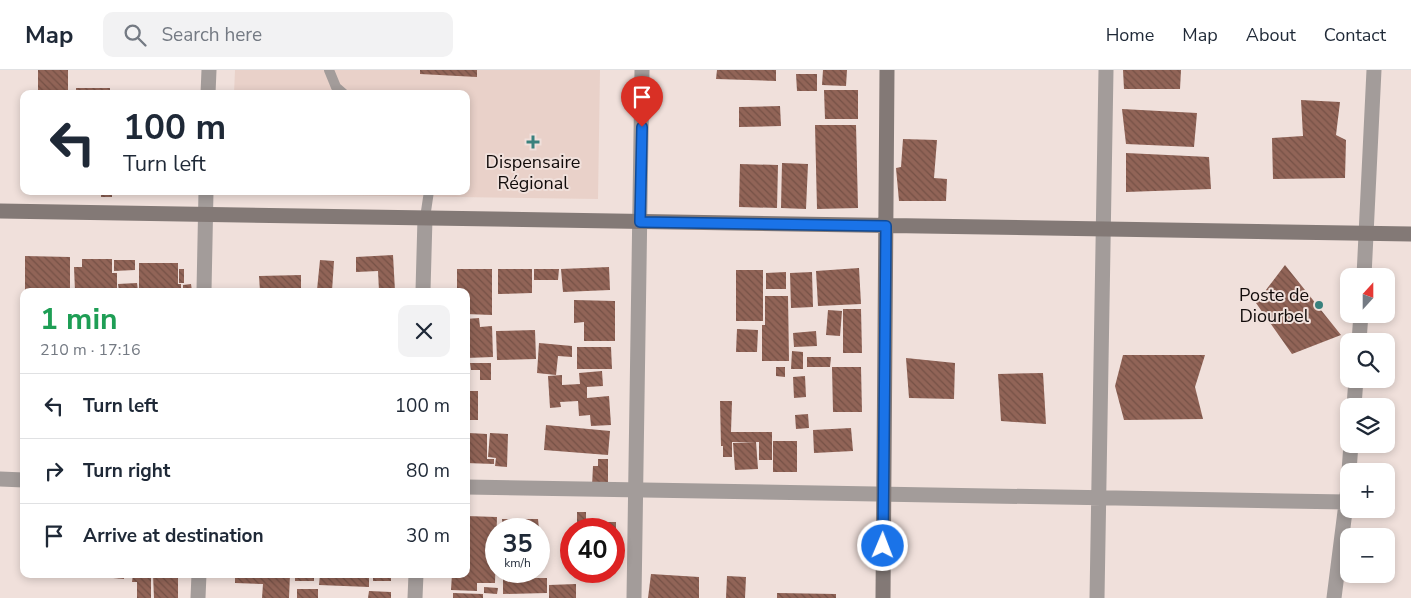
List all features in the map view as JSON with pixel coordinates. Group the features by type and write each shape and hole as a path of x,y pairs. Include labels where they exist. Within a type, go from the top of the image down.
{"street":[{"path":"208,90 209,70"},
{"path":"634,598 642,70"},
{"path":"882,598 887,70"},
{"path":"1097,598 1106,70"},
{"path":"1365,268 1374,70"},
{"path":"204,288 206,195"},
{"path":"0,211 1411,234"},
{"path":"423,288 425,218"},
{"path":"0,479 20,480"},
{"path":"470,487 1340,502"},
{"path":"1334,598 1345,518"},
{"path":"198,598 199,578"},
{"path":"415,598 416,578"}],"lane":[{"path":"328,70 339,90"},
{"path":"425,218 428,195"}],"shaded area":[{"name":"Dispensaire Régional","path":"235,70 600,70 598,199 304,195 470,195 470,90 234,90"}],"building":[{"path":"38,70 68,70 68,90 38,90"},
{"path":"420,70 477,70 477,77 420,74"},
{"path":"717,70 776,70 776,81 716,79"},
{"path":"823,70 847,70 846,86 822,85"},
{"path":"1123,70 1181,70 1180,89 1124,89"},
{"path":"796,74 817,74 817,91 797,91"},
{"path":"76,88 110,88 110,90 76,90"},
{"path":"824,90 858,90 858,119 825,119"},
{"path":"1301,100 1340,102 1336,135 1346,140 1345,178 1273,179 1272,138 1303,136"},
{"path":"780,106 781,126 739,127 739,107"},
{"path":"1122,109 1197,113 1194,147 1126,144"},
{"path":"815,125 856,125 858,208 817,209"},
{"path":"903,139 937,140 934,178 947,179 946,201 899,201 896,168 901,167"},
{"path":"1126,153 1209,157 1211,189 1126,192"},
{"path":"782,163 808,164 806,209 781,208"},
{"path":"740,164 778,165 777,208 739,207"},
{"path":"101,195 112,195 112,197 101,197"},
{"path":"393,255 395,288 379,288 378,271 356,272 356,257"},
{"path":"25,256 70,257 70,288 25,288"},
{"path":"82,259 112,259 112,273 117,273 117,288 75,288 74,267 82,267"},
{"path":"114,260 135,260 135,270 114,271"},
{"path":"320,260 334,261 332,288 317,288"},
{"path":"139,263 178,263 178,284 181,284 181,288 139,288"},
{"path":"1285,265 1340,335 1292,354 1256,303"},
{"path":"609,267 610,290 563,292 561,269"},
{"path":"859,268 861,304 818,306 816,271"},
{"path":"179,269 184,269 184,283 179,283"},
{"path":"457,269 492,269 492,315 470,314 470,288 457,288"},
{"path":"498,269 532,269 532,293 498,294"},
{"path":"534,269 559,269 558,280 534,280"},
{"path":"736,270 763,270 763,321 736,321"},
{"path":"786,272 786,289 766,289 766,273"},
{"path":"812,272 813,307 791,308 790,273"},
{"path":"301,275 301,288 260,288 259,276"},
{"path":"137,283 138,288 119,288 118,284"},
{"path":"191,284 192,288 183,288 183,285"},
{"path":"765,296 788,296 789,361 762,361 762,325 765,325"},
{"path":"574,300 615,301 615,341 584,341 584,322 574,323"},
{"path":"843,309 861,309 862,353 843,353"},
{"path":"828,310 842,311 840,336 826,335"},
{"path":"479,318 480,327 492,326 493,357 470,358 470,319"},
{"path":"737,329 758,330 757,352 736,352"},
{"path":"535,330 536,359 497,360 496,331"},
{"path":"816,331 817,346 794,347 793,333"},
{"path":"539,343 572,346 572,357 558,356 556,375 537,373"},
{"path":"577,347 611,347 612,369 577,369"},
{"path":"792,351 803,352 803,369 791,369"},
{"path":"1123,355 1205,355 1195,387 1203,419 1124,420 1115,386"},
{"path":"807,357 831,357 830,367 807,367"},
{"path":"906,358 955,363 954,399 909,398"},
{"path":"470,363 491,363 491,380 480,380 480,370 471,370"},
{"path":"776,367 785,367 785,377 776,376"},
{"path":"832,367 861,367 862,412 833,412"},
{"path":"602,371 603,386 587,387 587,398 609,396 611,425 591,426 590,415 579,416 578,401 560,402 561,407 550,408 548,376 562,375 562,385 580,384 579,373"},
{"path":"1043,373 1046,424 1001,421 998,374"},
{"path":"805,376 806,397 794,398 793,377"},
{"path":"470,391 478,391 478,420 470,420"},
{"path":"720,401 732,401 731,432 772,432 772,460 759,460 759,442 732,442 732,457 723,457"},
{"path":"808,414 809,428 796,429 795,415"},
{"path":"546,425 610,431 608,455 544,450"},
{"path":"851,428 853,451 814,453 813,430"},
{"path":"470,433 487,434 487,459 494,459 494,464 470,463"},
{"path":"490,433 508,434 507,467 495,466 496,458 488,457"},
{"path":"773,441 797,441 797,472 773,472"},
{"path":"756,442 758,469 735,470 733,443"},
{"path":"598,459 608,459 608,486 592,486 593,466 598,466"},
{"path":"577,512 586,512 586,518 577,518"},
{"path":"470,516 497,517 485,518 485,583 477,583 477,591 451,590 452,578 470,578"},
{"path":"651,574 699,577 699,598 648,598"},
{"path":"727,576 746,577 745,598 726,598"},
{"path":"132,578 151,578 151,598 137,598 137,582 132,582"},
{"path":"153,578 178,578 178,598 154,598"},
{"path":"235,578 290,578 289,598 262,598 263,584 235,583"},
{"path":"295,578 314,578 314,581 295,581"},
{"path":"320,578 369,578 369,587 319,585"},
{"path":"373,578 391,578 391,581 373,581"},
{"path":"503,583 547,583 547,593 503,594"},
{"path":"576,584 576,598 549,598 549,585"},
{"path":"484,587 498,588 497,594 484,593"},
{"path":"297,589 318,589 318,598 297,598"},
{"path":"369,591 391,592 391,598 368,598"},
{"path":"453,593 483,594 483,598 453,598"},
{"path":"777,593 836,594 836,598 777,598"}],"place":[{"name":"Dispensaire Régional","path":"533,142"},
{"name":"Poste de Diourbel","path":"1319,305"}],"route":[{"path":"642,127 640,222 886,226 883,546"}]}
